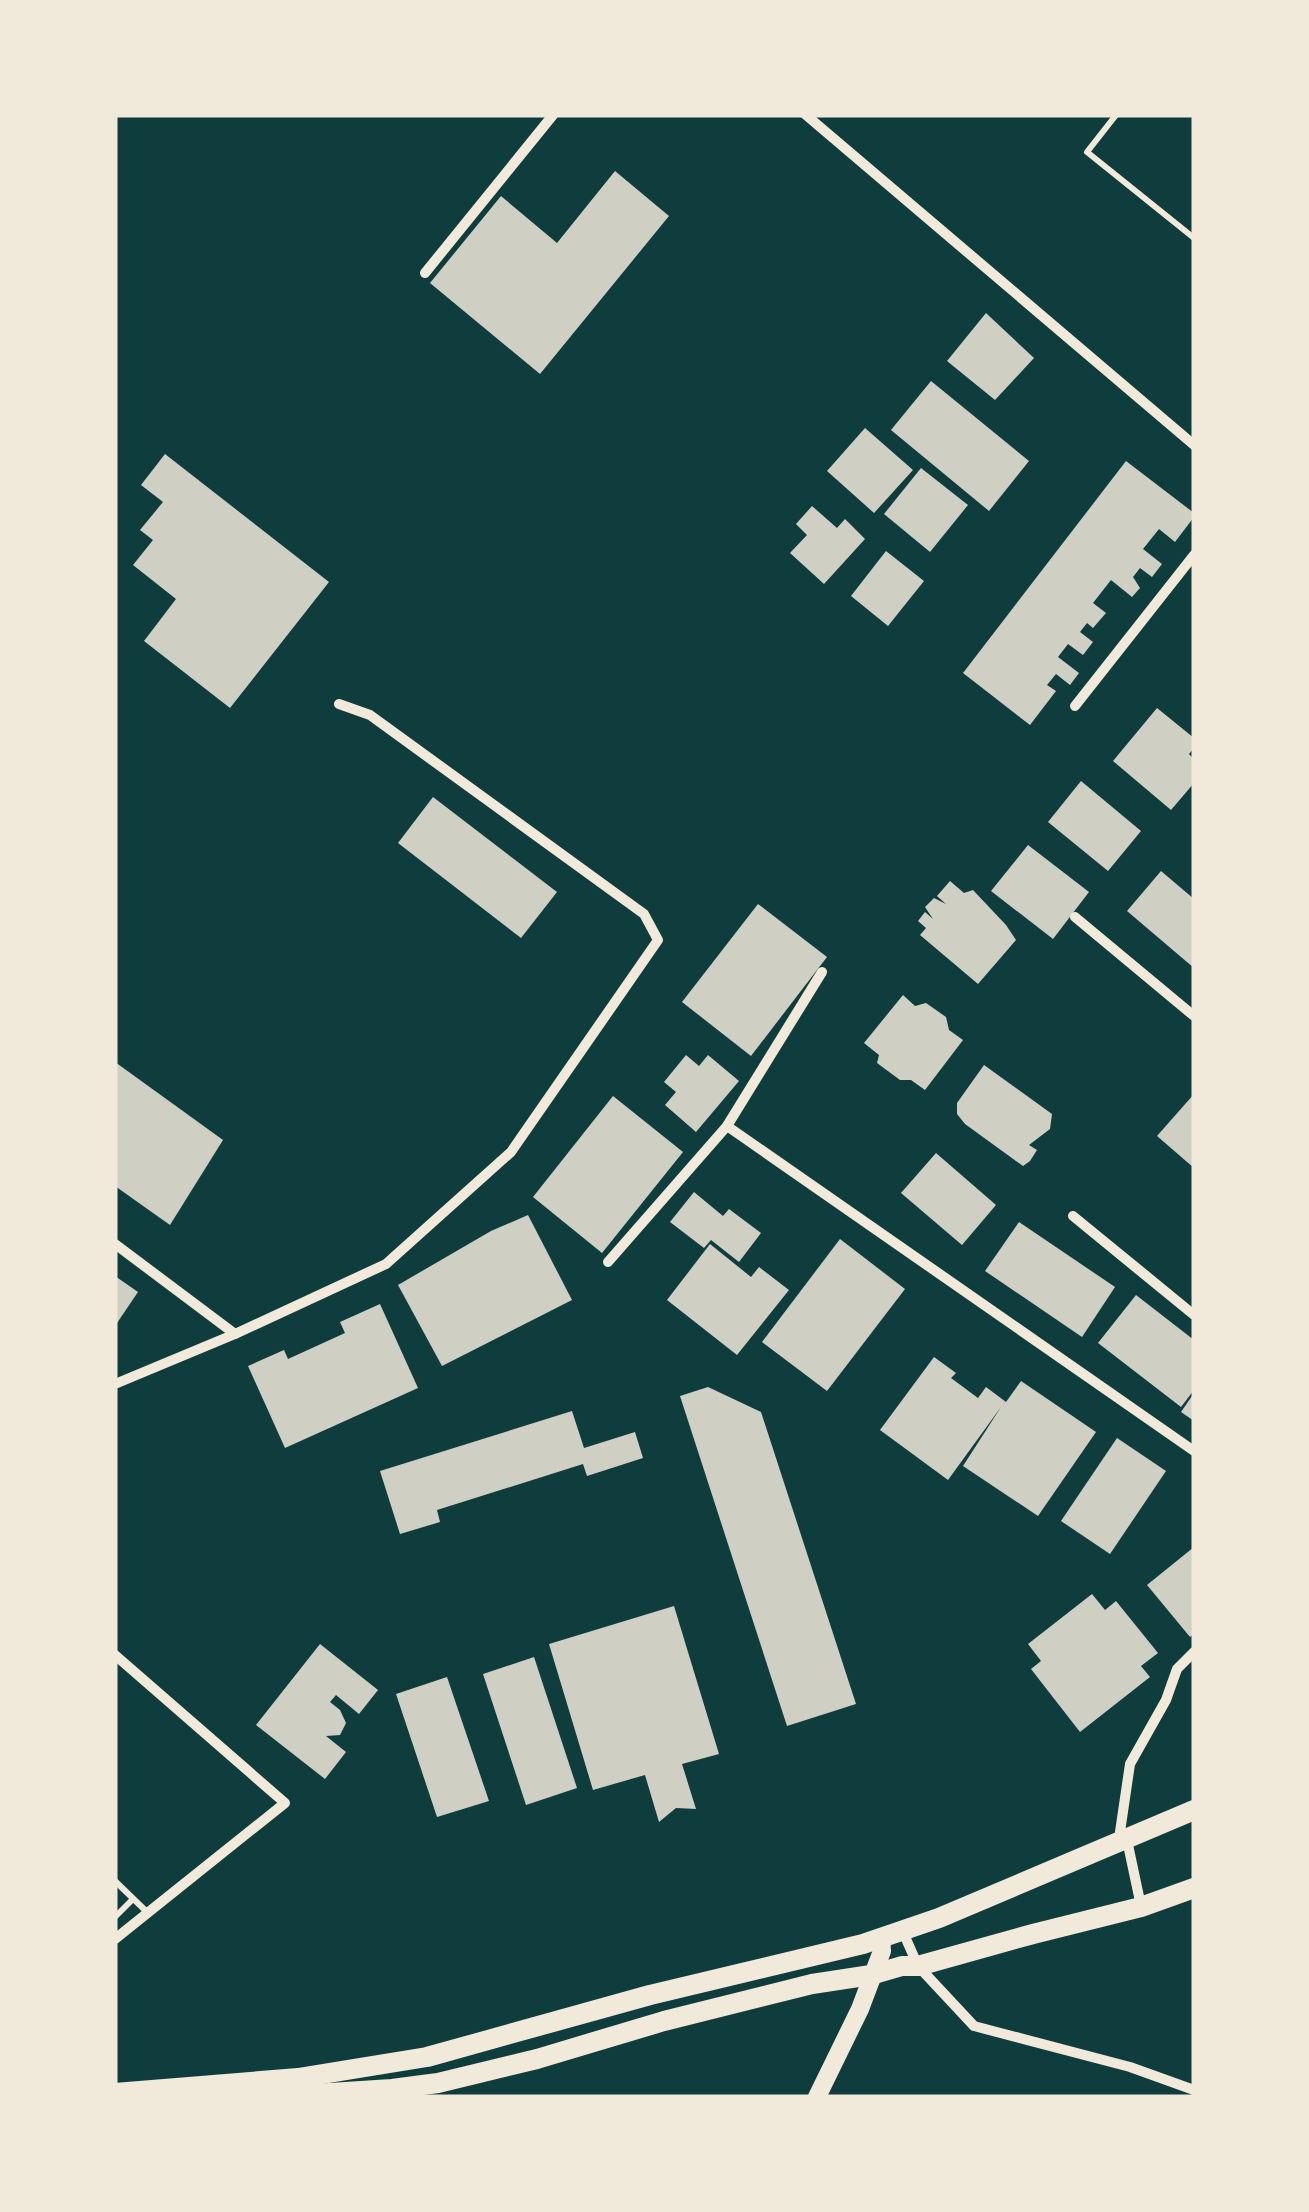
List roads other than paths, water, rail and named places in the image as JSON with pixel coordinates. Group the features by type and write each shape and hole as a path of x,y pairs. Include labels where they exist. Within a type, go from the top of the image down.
{"main road":[{"path":"115,2093 298,2078 427,2057 658,1993 882,1938 1194,1810"},
{"path":"223,2097 392,2093 537,2059 664,2021 812,1984 918,1966 1142,1907 1194,1888"}],"street":[{"path":"425,273 553,115"},
{"path":"806,115 1194,445"},
{"path":"1076,706 1194,555"},
{"path":"115,1384 236,1334 386,1264 511,1152 658,940 644,914 370,716 339,704"},
{"path":"1075,917 1194,1016"},
{"path":"608,1262 727,1126 822,972"},
{"path":"727,1126 1194,1451"},
{"path":"1073,1216 1194,1315"},
{"path":"115,1244 236,1334"},
{"path":"1142,1907 1127,1840 1120,1832 1130,1764 1166,1700 1177,1669 1194,1652"},
{"path":"115,1655 285,1803 115,1938"},
{"path":"903,1932 918,1966 974,2026 1130,2067 1194,2090"},
{"path":"816,2097 860,2009 882,1950 882,1938"}],"lane":[{"path":"1116,115 1087,152 1194,238"},
{"path":"115,1881 148,1913"},
{"path":"115,1917 134,1899"}]}
